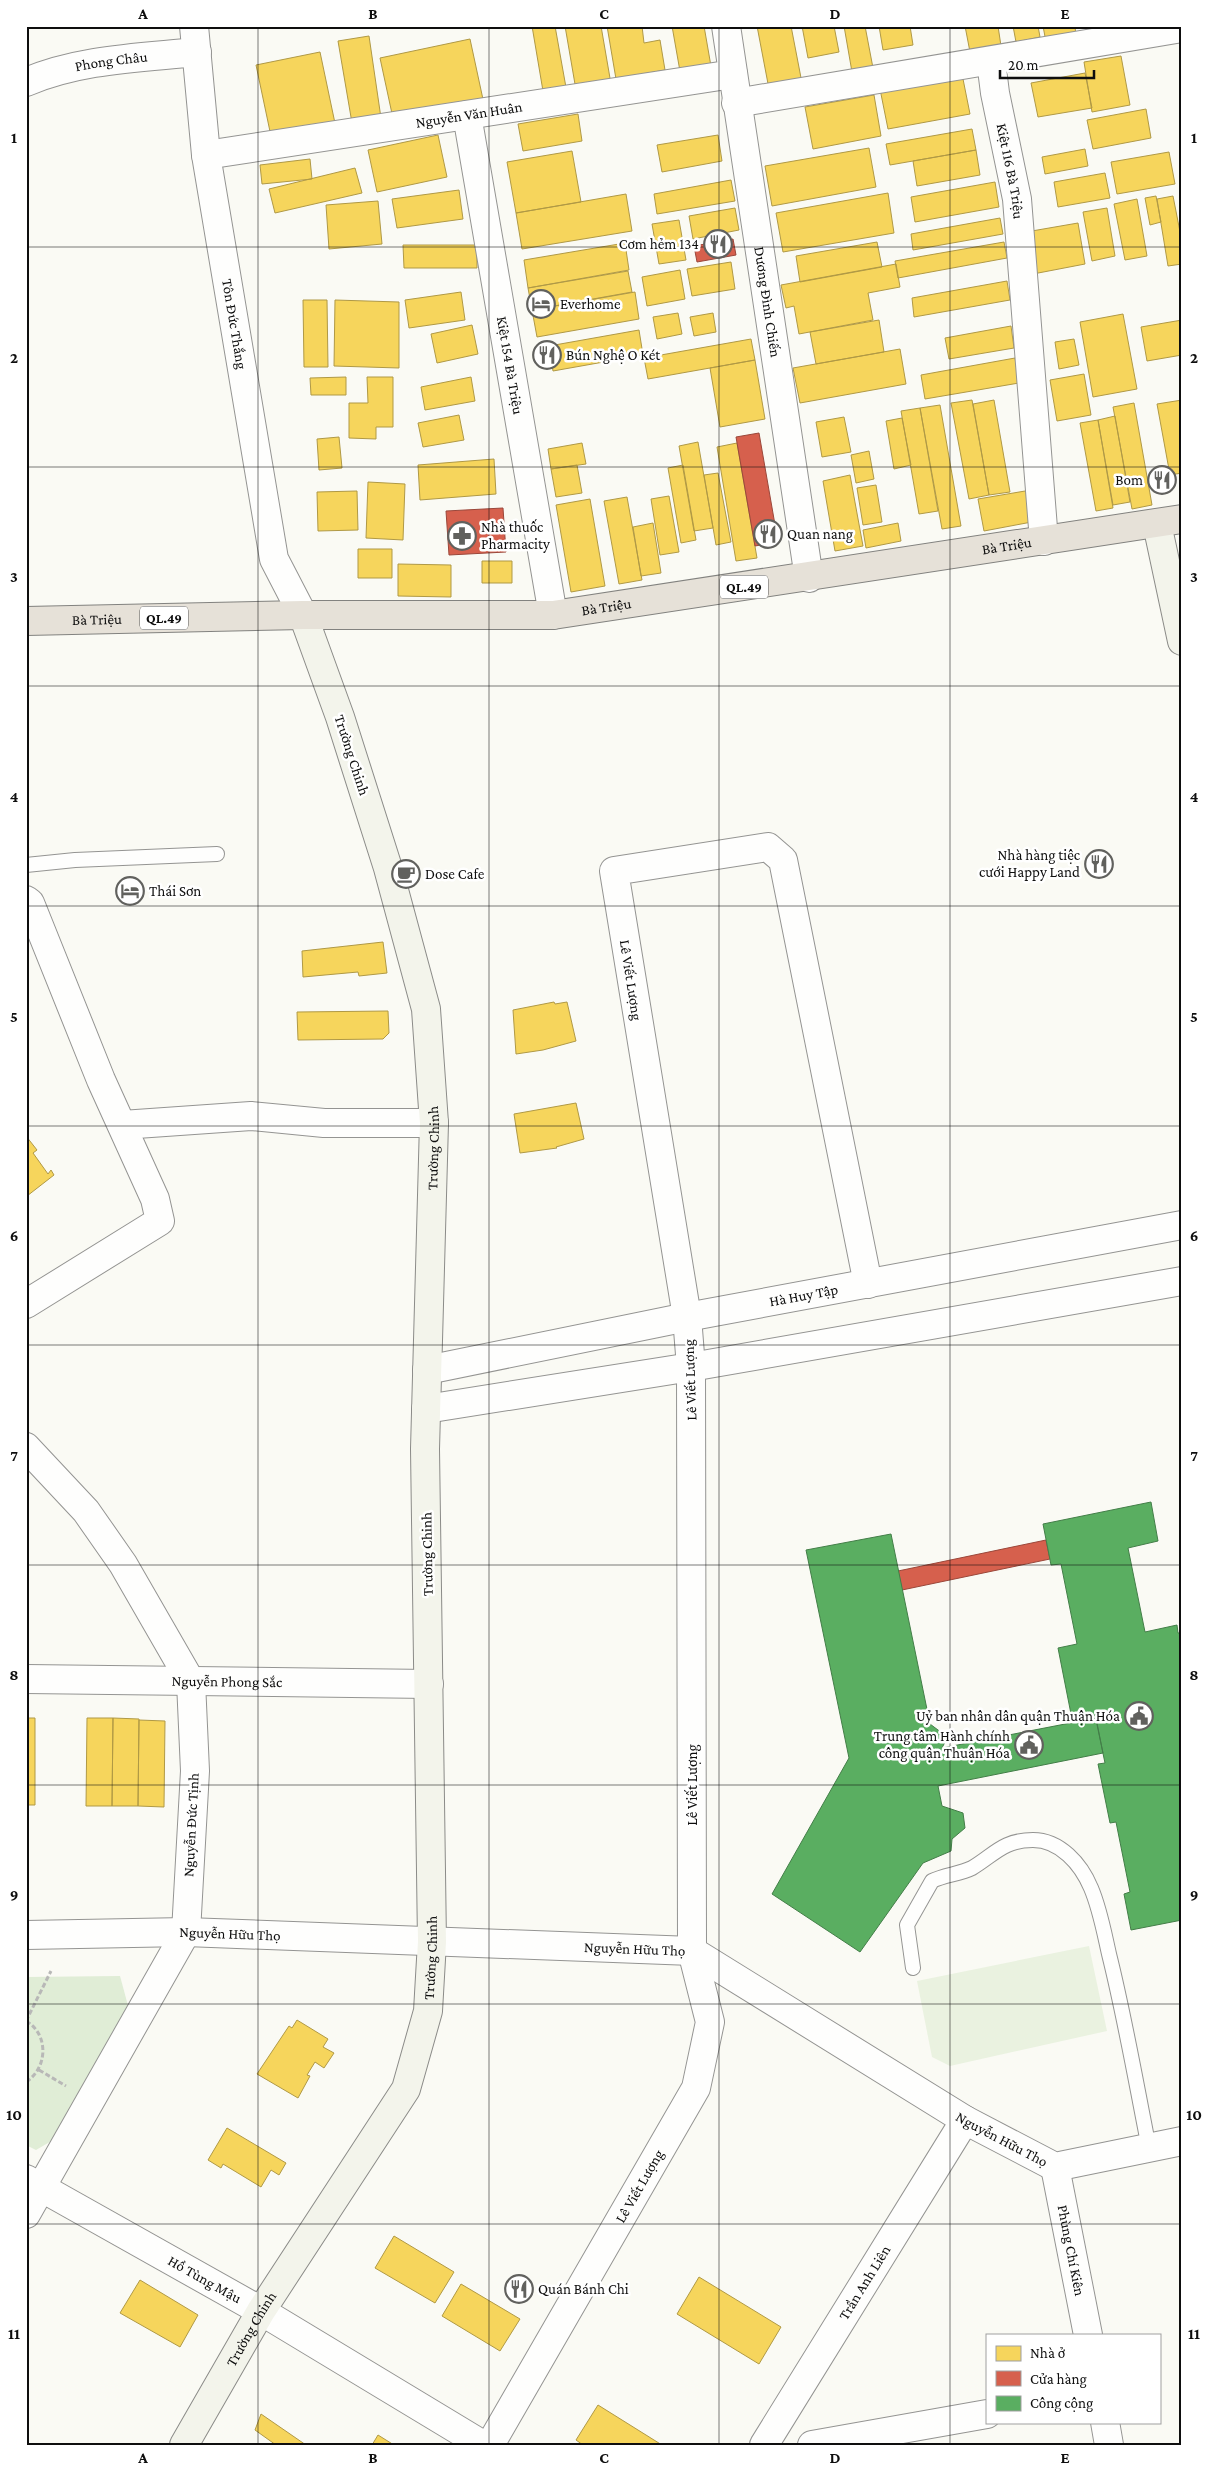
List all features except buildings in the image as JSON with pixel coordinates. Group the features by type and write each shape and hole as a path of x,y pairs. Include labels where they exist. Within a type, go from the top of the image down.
{"highway":[{"name":"Bà Triệu","path":"26,621 303,615 553,615 1169,522"}],"street":[{"name":"Dương Đình Chiến","path":"726,26 808,578"},
{"path":"736,103 1182,28"},
{"name":"Phong Châu","path":"26,82 48,72 196,39"},
{"name":"Tôn Đức Thắng","path":"196,39 206,155 274,558 303,615"},
{"name":"Kiệt 116 Bà Triệu","path":"991,61 994,93 1017,199 1044,541"},
{"name":"Nguyễn Văn Huân","path":"206,155 733,74"},
{"name":"Kiệt 154 Bà Triệu","path":"467,115 553,615"},
{"path":"1169,522 1182,642"},
{"name":"Trường Chinh","path":"184,2445 261,2311 406,2089 428,2011 432,1942 426,1409 434,1122 426,1009 385,858 340,717 303,615"},
{"name":"Lê Viết Lượng","path":"490,2445 696,2088 710,2022 692,1952 691,1367 687,1317 614,871 768,847 783,860 868,1284"},
{"path":"26,900 30,904 101,1080 155,1199 160,1221 26,1304"},
{"path":"122,1125 251,1116 324,1123 434,1122"},
{"name":"Hà Huy Tập","path":"427,1370 687,1317 1182,1225"},
{"path":"426,1409 691,1367 1182,1281"},
{"name":"Nguyễn Đức Tịnh","path":"26,1447 86,1511 123,1564 191,1682 195,1771 186,1932 34,2183 26,2214"},
{"name":"Nguyễn Phong Sắc","path":"26,1679 429,1684"},
{"name":"Nguyễn Hữu Thọ","path":"26,1935 186,1932 692,1952 965,2120 1055,2167 1182,2141"},
{"name":"Trần Anh Liên","path":"764,2445 965,2120"},
{"name":"Phùng Chí Kiên","path":"1055,2167 1088,2334"},
{"name":"Hồ Tùng Mậu","path":"34,2183 261,2311 484,2445"},
{"path":"812,2445 986,2414"},
{"path":"1105,2424 1109,2445"}],"lane":[{"path":"26,865 75,860 217,854"},
{"path":"914,1968 907,1925 932,1881 971,1868 996,1849 1008,1844 1033,1840 1051,1844 1064,1850 1077,1864 1091,1888 1102,1924 1116,1982 1149,2148"}],"path":[{"path":"26,2082 39,2070 43,2058 43,2046 40,2035 32,2024 26,2021 51,1971"},
{"path":"39,2070 70,2089"}],"green space":[{"path":"1089,1946 1107,2031 950,2066 932,2057 917,1981"},
{"path":"120,1976 130,2013 60,2136 36,2150 26,2145 26,1977"}],"place":[{"name":"Cơm hẻm 134","path":"718,244"},
{"name":"Everhome","path":"541,304"},
{"name":"Bún Nghệ O Két","path":"547,355"},
{"name":"Bom","path":"1162,480"},
{"name":"Quan nang","path":"768,534"},
{"name":"Nhà thuốc Pharmacity","path":"462,536"},
{"name":"Nhà hàng tiệc cưới Happy Land","path":"1099,864"},
{"name":"Dose Cafe","path":"406,874"},
{"name":"Thái Sơn","path":"130,891"},
{"name":"Uỷ ban nhân dân quận Thuận Hóa","path":"1139,1716"},
{"name":"Trung tâm Hành chính công quận Thuận Hóa","path":"1029,1745"},
{"name":"Quán Bánh Chi","path":"519,2289"}]}
